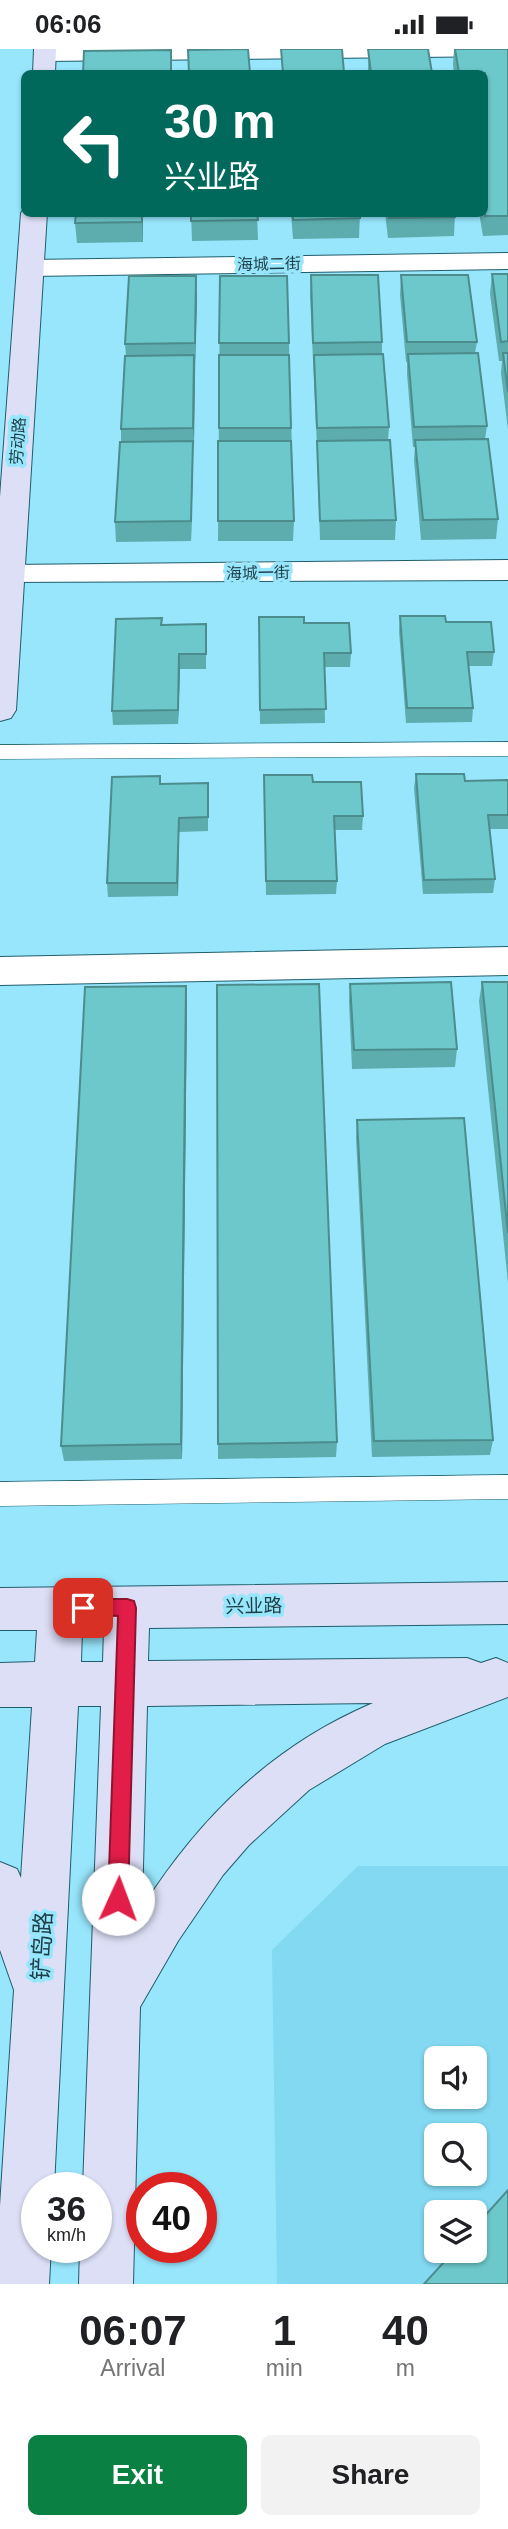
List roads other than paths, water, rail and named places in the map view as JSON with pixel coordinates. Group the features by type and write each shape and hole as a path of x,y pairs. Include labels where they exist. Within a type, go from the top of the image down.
{"street":[{"path":"45,59 508,49"},
{"name":"劳动路","path":"0,710 34,217"},
{"name":"海城二街","path":"30,268 508,261"},
{"name":"海城一街","path":"9,575 508,570"},
{"path":"0,971 508,961"},
{"name":"兴业路","path":"0,1609 508,1603"},
{"name":"铲岛路","path":"22,2284 61,1608"},
{"path":"106,2284 127,1608"},
{"path":"0,1685 502,1680"},
{"path":"115,2001 166,1913 196,1870 228,1829 273,1787 330,1748 393,1718 502,1680"},
{"path":"0,1886 20,1933 38,2003"}],"lane":[{"path":"0,752 508,749"},
{"path":"0,1494 508,1487"}]}
